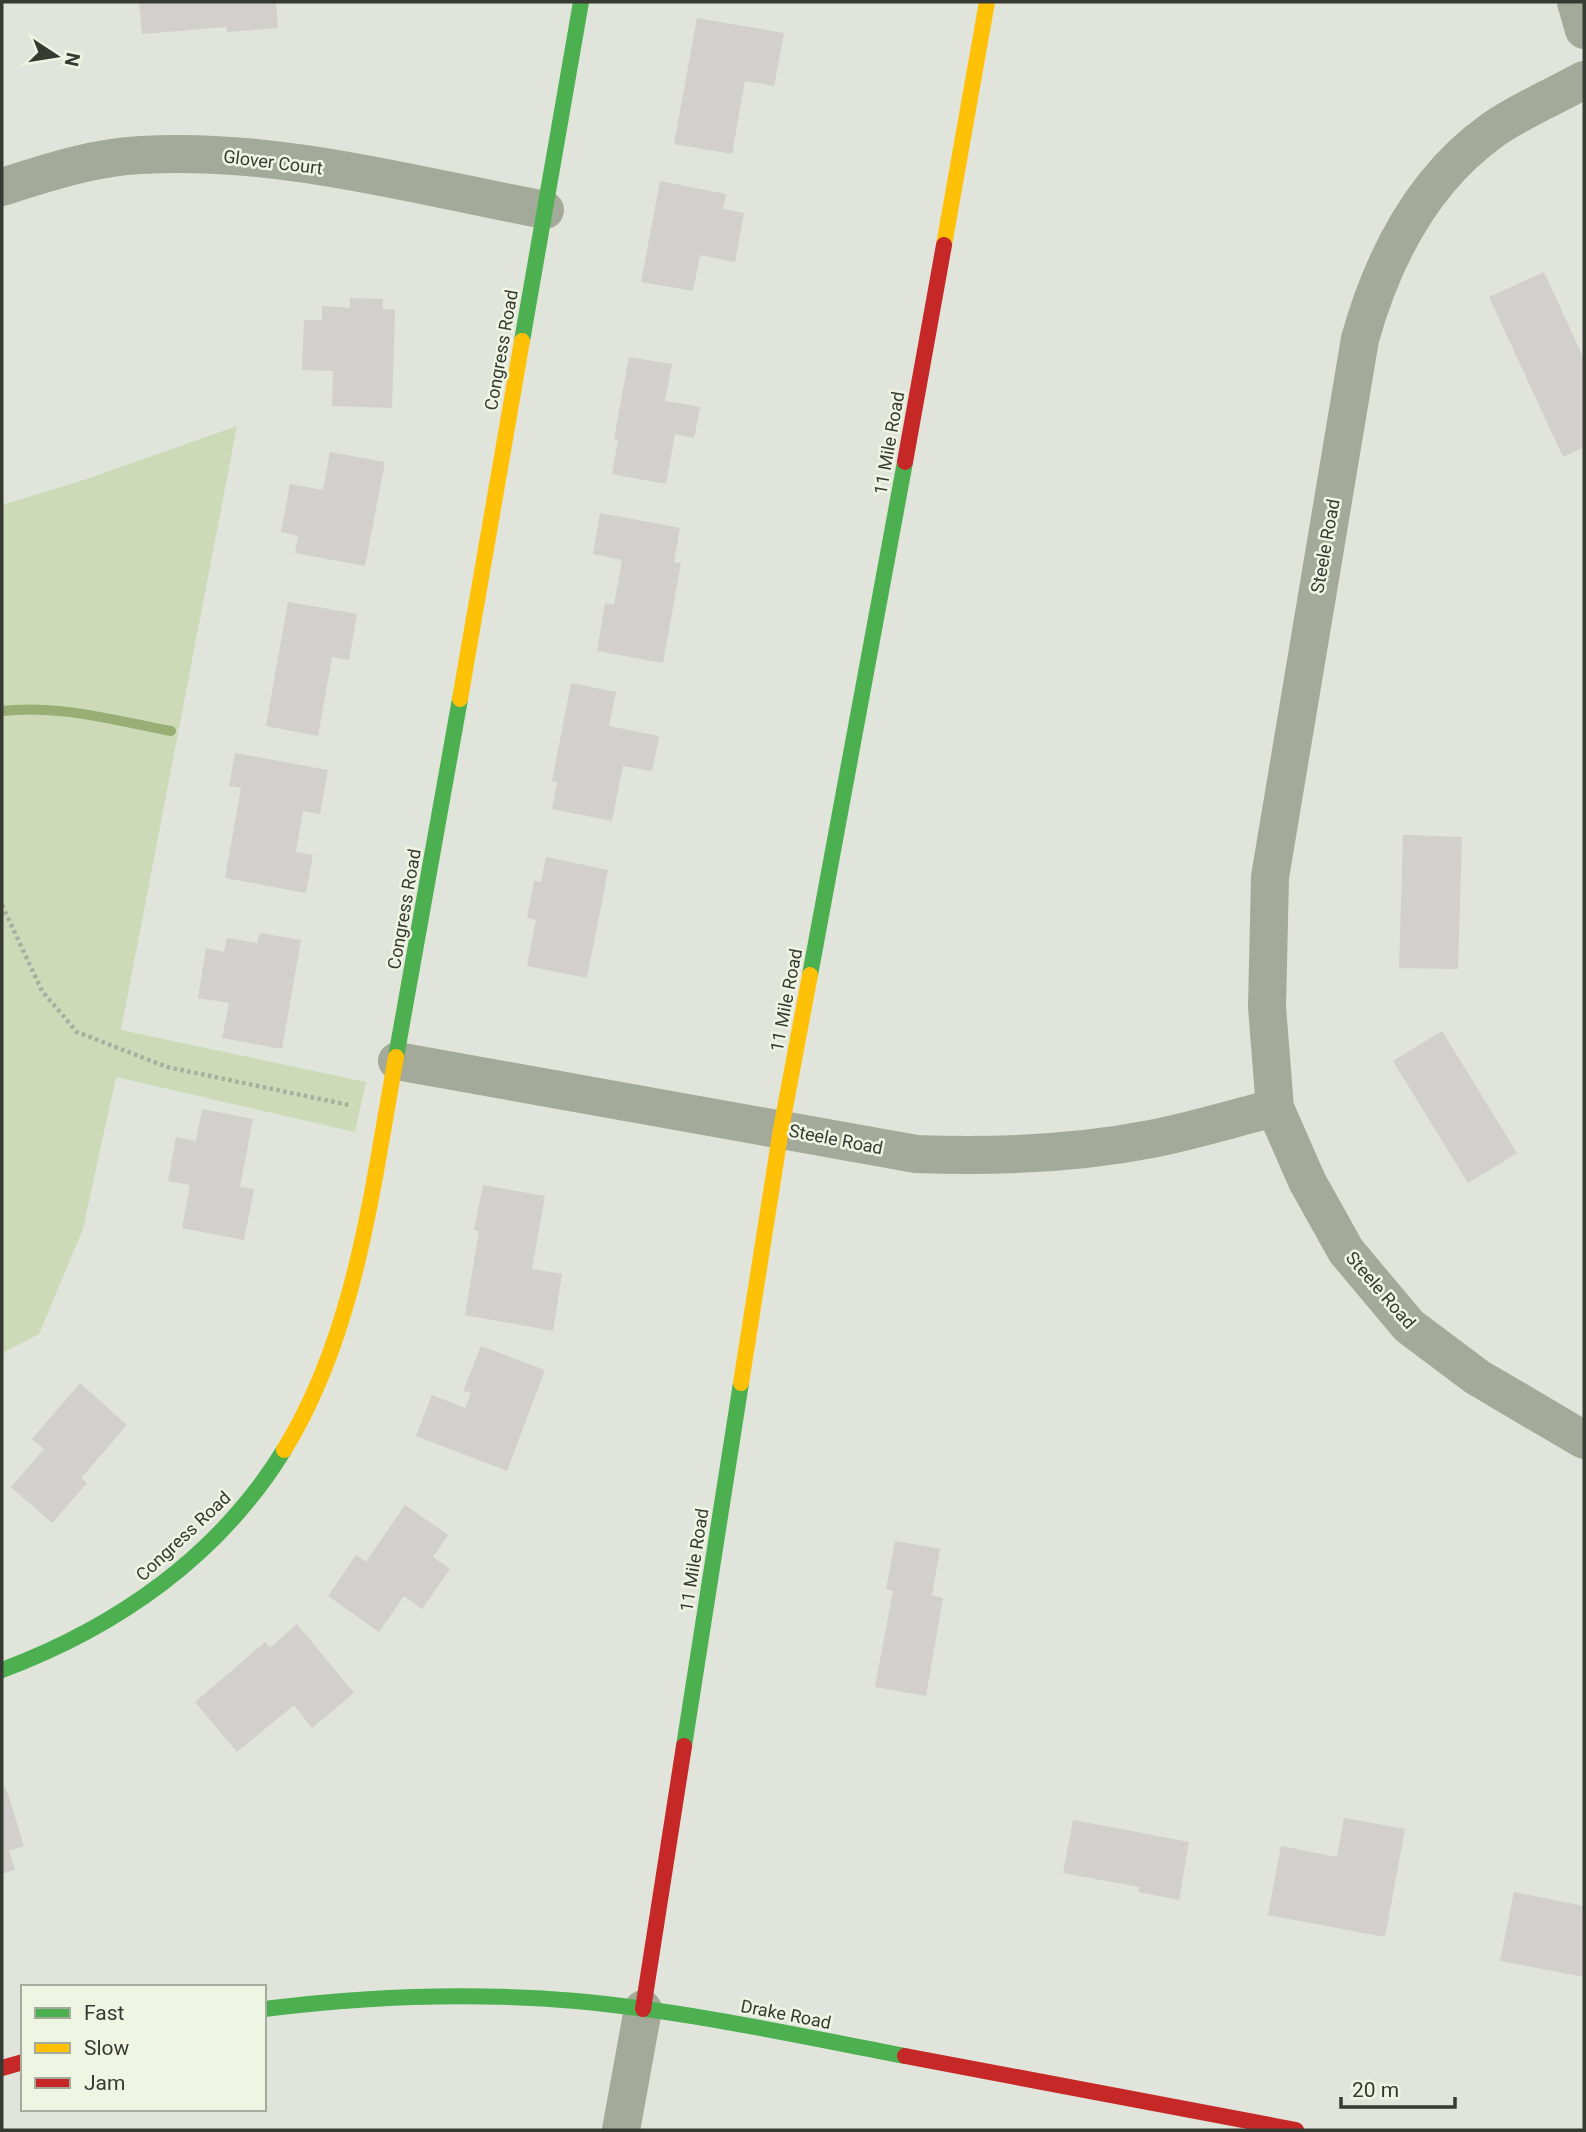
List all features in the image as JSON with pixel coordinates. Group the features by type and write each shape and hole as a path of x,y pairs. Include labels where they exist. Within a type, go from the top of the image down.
{"street":[{"name":"Congress Road","path":"2,1670 82,1636 145,1598 195,1556 246,1506 303,1419 342,1326 397,1061 581,2"},
{"name":"11 Mile Road","path":"643,2009 781,1129 900,497 987,2"},
{"path":"1576,2 1584,30"},
{"name":"Steele Road","path":"1584,80 1494,130 1436,182 1401,235 1374,289 1360,339 1270,877 1267,1007 1275,1108 1307,1181 1346,1251 1409,1326 1478,1377 1584,1440"},
{"name":"Glover Court","path":"2,187 54,170 139,155 229,155 316,167 545,210"},
{"name":"Steele Road","path":"397,1061 916,1154 974,1157 1073,1151 1151,1139 1275,1108"},
{"name":"Drake Road","path":"266,2009 319,2001 427,1996 545,1998 643,2009 932,2059 1296,2130"},
{"path":"621,2130 643,2009"},
{"path":"2,2068 21,2063"}],"path":[{"path":"2,905 42,990 77,1032 167,1067 387,1113"}],"green space":[{"path":"237,426 121,1030 366,1082 355,1132 116,1077 83,1229 39,1334 2,1353 2,505 84,480"}],"building":[{"path":"139,2 276,2 278,28 227,32 227,27 142,34"},
{"path":"697,18 784,33 774,86 745,81 732,154 674,144"},
{"path":"660,181 726,194 723,209 744,213 735,262 700,255 693,291 641,282"},
{"path":"1544,272 1584,359 1584,447 1563,457 1489,297"},
{"path":"350,298 383,299 383,309 395,310 392,408 332,406 333,371 302,370 304,320 322,320 322,306 350,308"},
{"path":"629,357 672,364 665,401 700,407 694,438 675,434 666,484 612,474 618,440 614,439"},
{"path":"330,452 385,462 365,566 295,553 298,536 281,532 290,484 323,490"},
{"path":"600,513 680,528 674,562 681,563 663,663 597,651 605,603 614,605 622,560 593,554"},
{"path":"288,602 357,614 349,660 332,657 318,736 266,726"},
{"path":"571,683 616,692 609,726 659,736 652,771 623,766 612,821 552,809 557,782 552,781"},
{"path":"235,753 328,770 320,814 303,811 296,852 313,855 306,893 225,878 241,788 229,786"},
{"path":"1403,835 1462,837 1458,969 1399,968"},
{"path":"546,857 608,870 587,978 527,966 536,920 527,918 534,881 541,882"},
{"path":"260,933 301,940 282,1049 222,1038 229,1003 198,998 206,948 224,952 227,938 257,943"},
{"path":"1442,1031 1517,1153 1468,1183 1393,1061"},
{"path":"202,1109 253,1119 240,1187 254,1189 244,1240 182,1228 190,1185 168,1181 176,1137 196,1141"},
{"path":"483,1185 545,1196 532,1269 562,1274 553,1331 465,1315 479,1231 474,1230"},
{"path":"481,1346 545,1370 507,1471 416,1436 432,1395 465,1408 471,1393 463,1391"},
{"path":"80,1383 127,1425 81,1478 87,1483 52,1523 11,1487 44,1449 32,1439"},
{"path":"405,1505 448,1535 433,1557 450,1569 422,1609 404,1596 379,1632 328,1596 356,1555 366,1562"},
{"path":"895,1541 940,1549 932,1595 943,1598 926,1696 875,1687 893,1591 886,1589"},
{"path":"297,1624 354,1693 312,1728 294,1705 237,1752 195,1702 265,1642 270,1648"},
{"path":"6,1788 24,1846 9,1851 15,1870 2,1874 2,1789"},
{"path":"1344,1818 1405,1829 1385,1937 1268,1915 1281,1846 1337,1857"},
{"path":"1073,1820 1189,1842 1179,1900 1139,1892 1139,1887 1063,1873"},
{"path":"1514,1892 1584,1906 1584,1977 1500,1961"}],"waterway":[{"path":"2,711 23,709 65,712 171,731"}],"traffic: fast":[{"path":"522,341 581,2"},
{"path":"810,975 905,462"},
{"path":"396,1057 460,699"},
{"path":"684,1746 741,1383"},
{"path":"2,1670 85,1632 162,1584 197,1555 229,1523 258,1488 284,1450"},
{"path":"266,2009 420,1997 537,1998 617,2005 700,2017 905,2056"}],"traffic: slow":[{"path":"944,245 987,2"},
{"path":"460,699 522,341"},
{"path":"741,1383 781,1129 810,975"},
{"path":"284,1450 308,1405 345,1309 369,1209 396,1057"}],"traffic: jam":[{"path":"905,462 944,245"},
{"path":"643,2009 684,1746"},
{"path":"905,2056 1296,2130"},
{"path":"2,2068 21,2063"}]}
